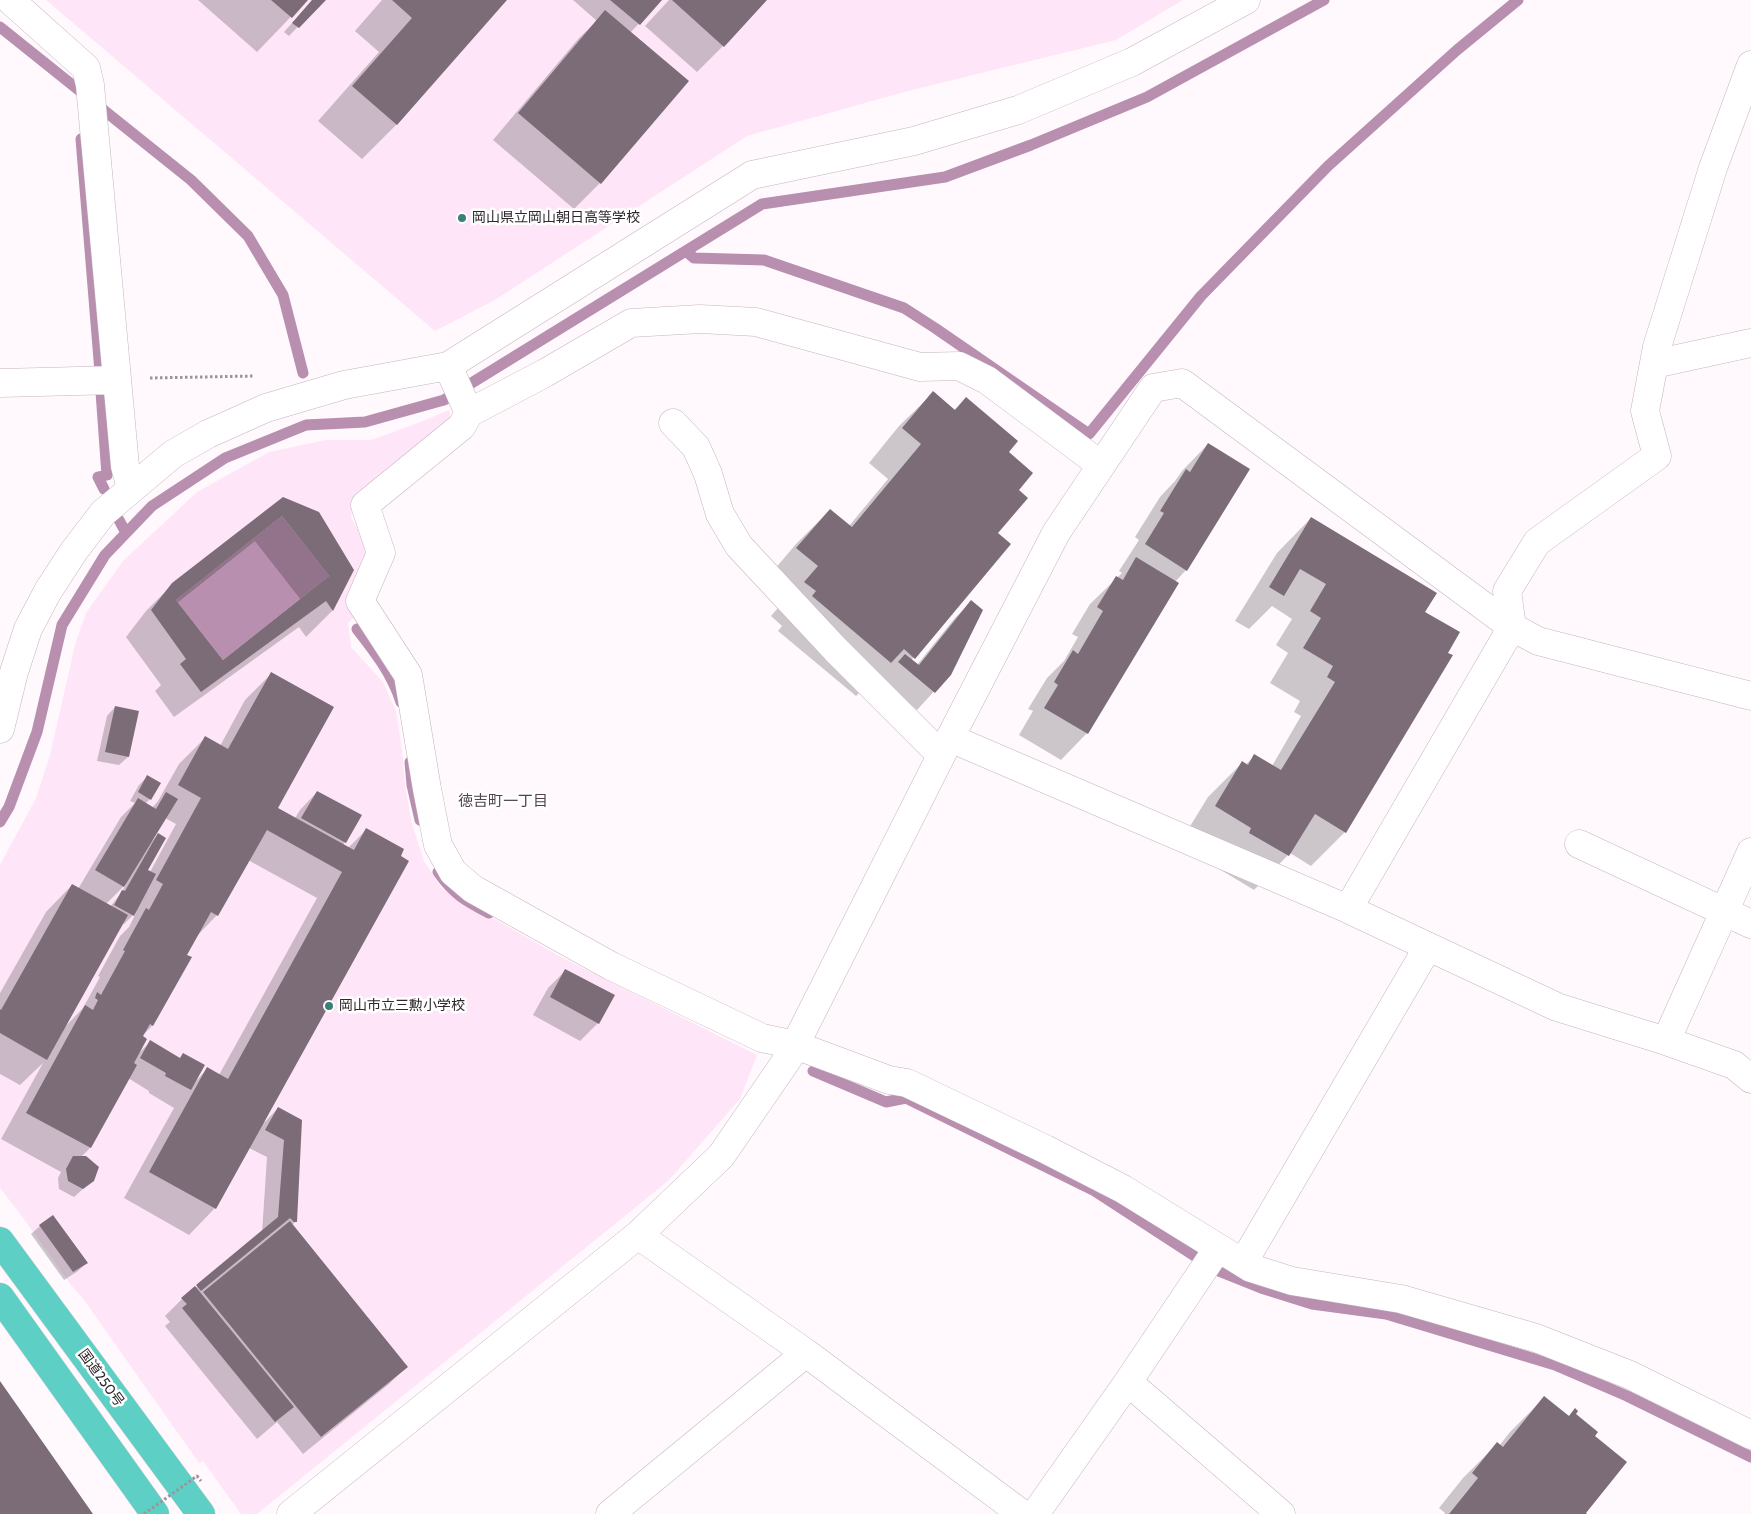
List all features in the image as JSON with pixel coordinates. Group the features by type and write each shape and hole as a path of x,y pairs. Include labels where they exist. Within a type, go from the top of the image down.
{"highway":[{"name":"国道250号","path":"0,1242 201,1514"},
{"path":"0,1297 155,1514"}],"street":[{"path":"0,729 14,672 28,629 48,591 74,551 103,513 173,454 208,434 266,408 344,385 450,370 752,175 914,141 1018,110 1132,62 1246,0"},
{"path":"7,6 86,68 90,85 125,466 131,488"},
{"path":"1348,909 1512,627 1507,591 1537,542 1657,456 1646,411 1658,347 1713,168 1751,65"},
{"path":"1101,465 987,380 959,366 920,366 756,322 700,320 631,323 545,373 468,410 462,426 365,505 381,553 360,601 408,675 438,845 453,872 473,889 611,966 762,1038 795,1044 889,1080 907,1083 1045,1149 1123,1189 1212,1258 1243,1262 1251,1268 1292,1281 1401,1299 1536,1338 1630,1375 1751,1436"},
{"path":"1654,364 1751,343"},
{"path":"450,370 468,410"},
{"path":"0,383 117,380"},
{"path":"291,1514 638,1235 720,1156 776,1078 795,1044 1056,533 1153,388 1182,383 1512,627 1538,641 1751,696"},
{"path":"673,422 696,447 708,474 720,514 739,546 836,650 946,747 1348,909 1557,1007 1666,1041 1734,1065 1751,1079"},
{"path":"1579,844 1751,924"},
{"path":"1666,1041 1751,852"},
{"path":"1243,1262 1428,947"},
{"path":"638,1235 806,1353 1022,1514"},
{"path":"1035,1514 1212,1258"},
{"path":"610,1514 806,1353"},
{"path":"1128,1382 1281,1514"}],"path":[{"path":"117,380 135,378 263,376"},
{"path":"144,1514 198,1476 201,1481"}],"shaded area":[{"name":"岡山県立岡山朝日高等学校","path":"46,0 1183,0 1116,40 908,91 747,136 495,300 435,331"},
{"name":"岡山市立三勲小学校","path":"449,410 451,418 358,497 352,510 351,518 370,549 358,614 348,623 351,647 383,682 396,711 412,824 424,861 442,889 559,956 757,1055 740,1099 668,1181 257,1514 241,1514 203,1461 199,1463 84,1300 0,1188 0,865 36,798 50,755 75,645 86,613 123,561 197,492 269,452 326,440 371,440"},
{"path":"282,516 329,576 223,660 176,600"}],"building":[{"path":"271,0 308,0 292,18"},
{"path":"312,0 326,0 299,28 292,23"},
{"path":"392,0 507,0 397,125 352,86 412,18"},
{"path":"610,0 662,0 640,25"},
{"path":"672,0 767,0 724,47"},
{"path":"605,10 689,81 601,184 518,113"},
{"path":"933,391 955,410 966,397 1018,441 1009,452 1033,473 1019,490 1028,498 998,533 1011,544 915,659 904,649 891,663 812,596 816,591 804,582 818,566 796,548 830,509 852,527 921,444 902,428"},
{"path":"1208,443 1250,469 1187,571 1145,544 1164,513 1160,511 1186,469 1190,472"},
{"path":"283,497 319,512 354,570 333,611 326,601 201,692 180,664 186,659 151,610 172,583","holes":["282,516 329,576 223,660 176,600"]},
{"path":"1311,517 1437,593 1425,612 1460,632 1448,653 1453,655 1346,833 1315,814 1289,856 1249,833 1251,828 1215,806 1242,761 1248,765 1254,754 1281,770 1335,682 1327,677 1333,666 1303,648 1321,618 1310,611 1326,584 1300,569 1284,596 1269,587"},
{"path":"1136,557 1179,583 1088,734 1044,708 1058,685 1054,682 1073,650 1078,654 1103,611 1097,607 1116,576 1123,580"},
{"path":"971,600 983,610 951,675 935,693 898,662 905,654 919,665"},
{"path":"271,672 334,707 278,808 354,850 366,828 404,849 401,856 409,861 216,1209 149,1172 207,1067 228,1079 342,872 267,830 218,916 211,912 187,955 192,957 153,1026 150,1024 143,1036 147,1039 134,1063 137,1065 91,1148 26,1113 85,1005 93,1010 98,1000 95,998 97,992 101,995 146,908 149,910 163,884 156,880 201,798 178,785 205,736 228,749"},
{"path":"115,706 139,711 129,757 105,752"},
{"path":"147,775 161,783 151,800 138,792"},
{"path":"317,791 362,815 346,843 301,818"},
{"path":"166,792 178,799 124,887 95,870 138,798 156,809"},
{"path":"158,833 166,838 148,870 156,874 134,916 114,905 122,890 125,891"},
{"path":"72,884 128,915 47,1060 0,1033 0,1009"},
{"path":"565,969 615,995 599,1024 550,997"},
{"path":"150,1040 180,1058 183,1053 205,1065 191,1090 165,1076 166,1073 140,1058"},
{"path":"278,1107 302,1120 297,1222 290,1218 201,1291 196,1285 278,1217 284,1140 265,1130"},
{"path":"73,1156 86,1156 99,1167 94,1181 83,1189 68,1181 66,1169"},
{"path":"53,1215 88,1263 73,1272 39,1225"},
{"path":"290,1221 408,1367 321,1437 203,1292"},
{"path":"195,1286 294,1407 275,1422 182,1308 187,1304 181,1298"},
{"path":"0,1381 93,1514 0,1514"},
{"path":"1544,1396 1569,1416 1575,1408 1578,1411 1576,1414 1598,1432 1595,1436 1627,1462 1587,1514 1449,1514 1478,1478 1472,1473 1497,1442 1503,1447"}],"waterway":[{"path":"0,822 9,807 37,732 62,625 105,555 152,506 225,458 306,425 365,422 444,400 762,204 945,177 1031,145 1147,97 1324,0"},
{"path":"686,251 694,258 764,260 904,308 1089,434 1201,296 1328,166 1457,50 1518,0"},
{"path":"0,27 191,180 248,236 283,295 303,373"},
{"path":"81,139 100,372"},
{"path":"101,392 107,475 98,477 104,489"},
{"path":"119,520 126,533"},
{"path":"357,629 388,673 401,702"},
{"path":"410,762 412,785 420,820"},
{"path":"438,872 460,896 489,913"},
{"path":"813,1071 886,1102 906,1098 1093,1190 1216,1270 1261,1288 1312,1304 1386,1314 1555,1365 1627,1396 1751,1457"}],"place":[{"name":"岡山県立岡山朝日高等学校","path":"462,218"},
{"name":"岡山市立三勲小学校","path":"329,1006"}],"district":[{"name":"徳吉町一丁目","path":"503,802"}]}
